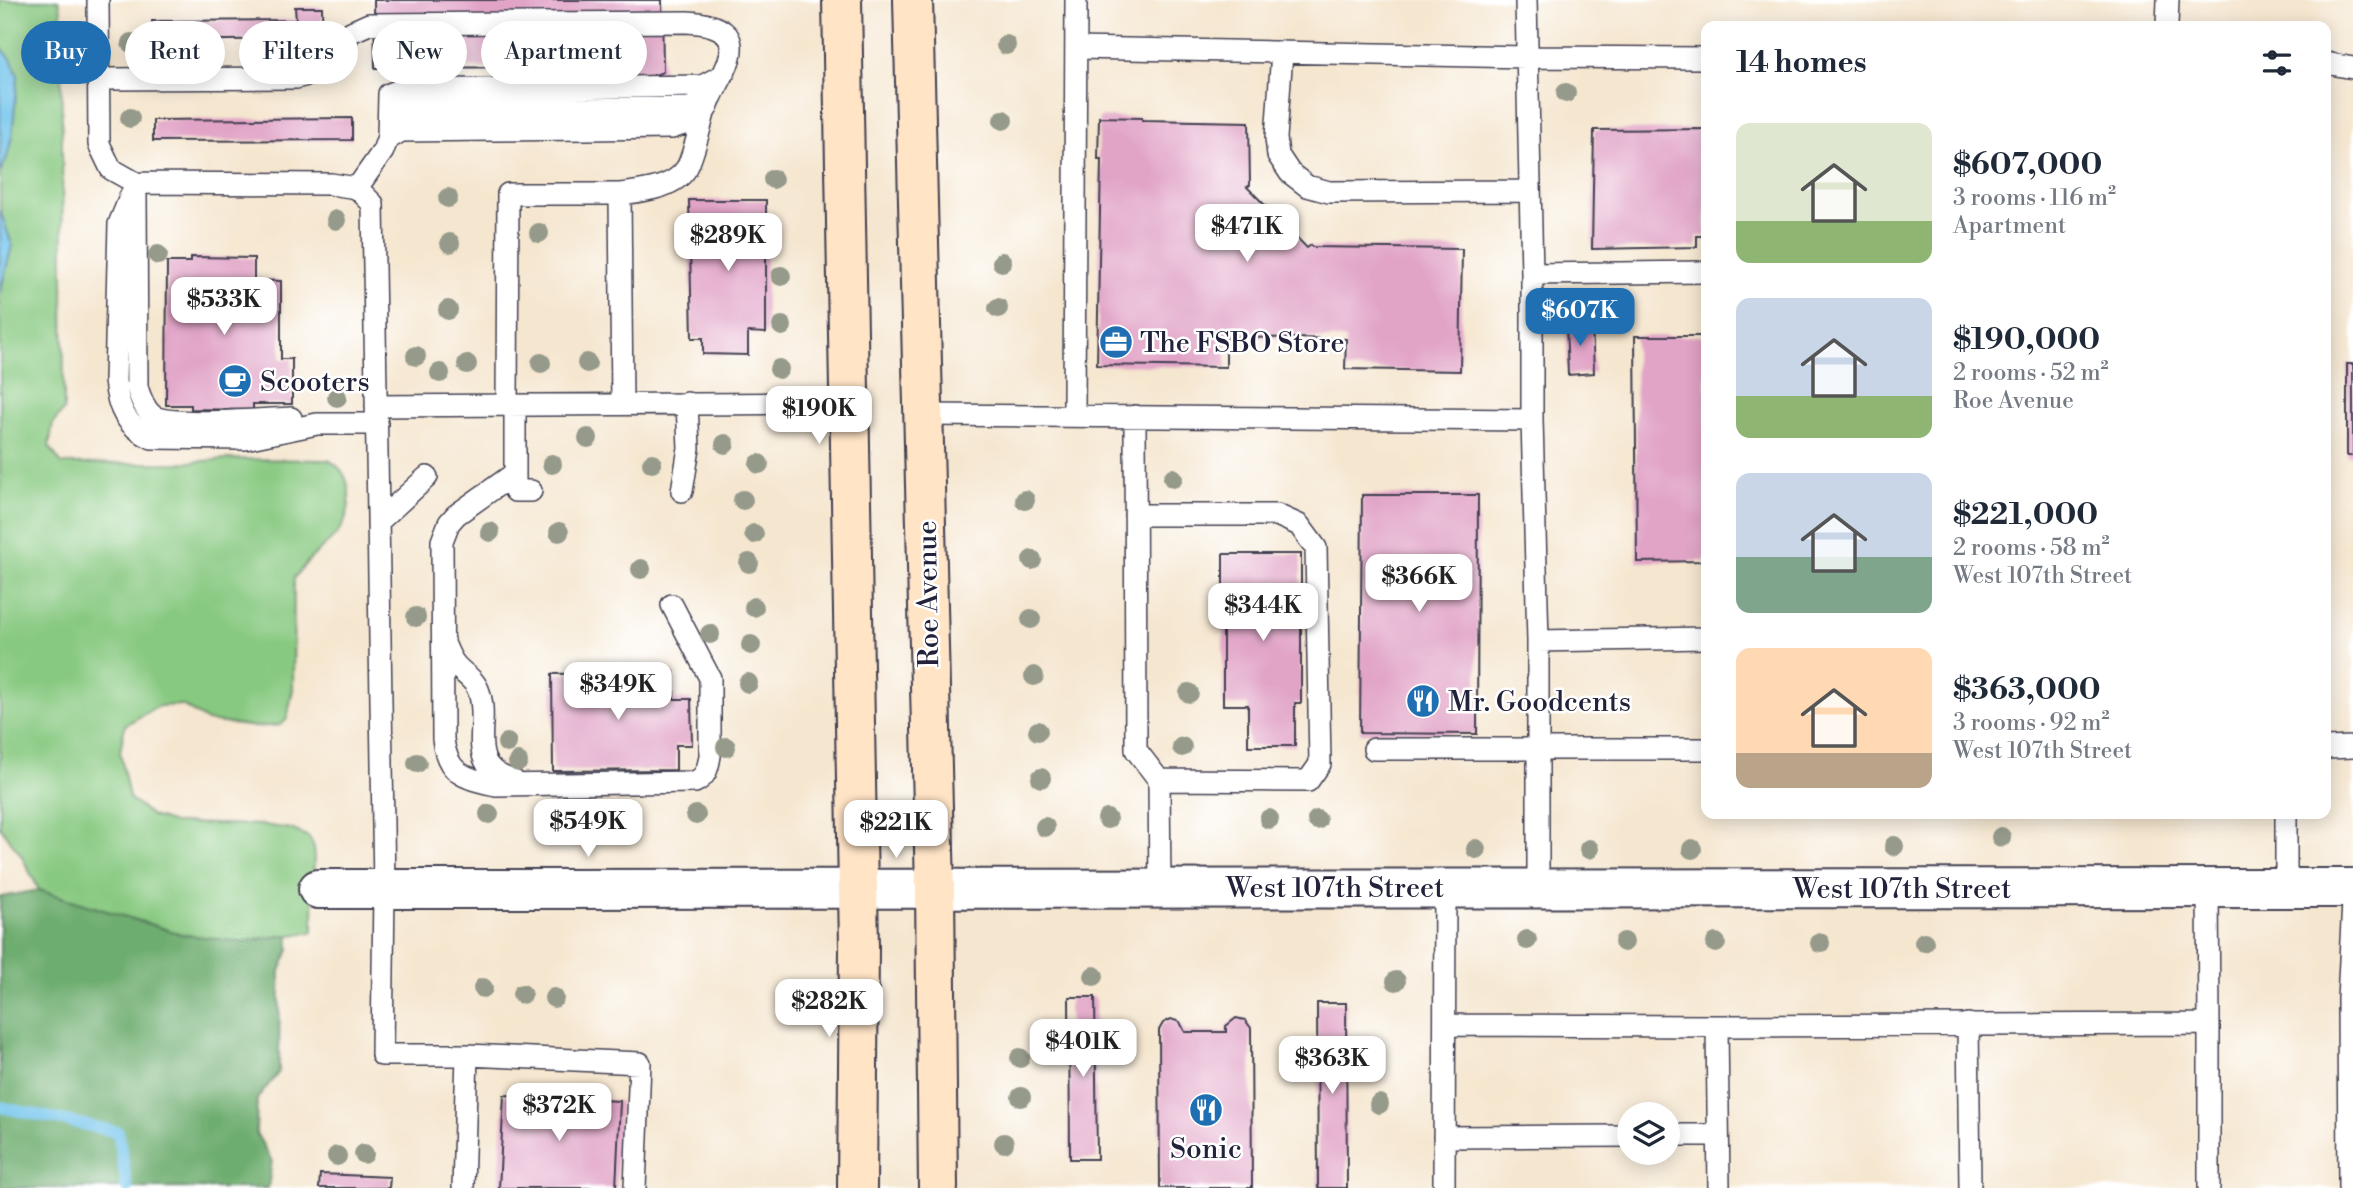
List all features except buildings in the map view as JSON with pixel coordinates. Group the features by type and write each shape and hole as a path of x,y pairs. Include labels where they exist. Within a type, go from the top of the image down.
{"main road":[{"path":"842,0 858,890 857,1188"},
{"name":"Roe Avenue","path":"913,0 934,889 938,1188"}],"street":[{"name":"West 107th Street","path":"318,889 2353,888"}],"lane":[{"path":"98,0 98,21"},
{"path":"1074,416 1076,0"},
{"path":"1526,0 1538,641 1538,887"},
{"path":"2167,21 2168,0"},
{"path":"111,79 296,78 318,72 330,64 351,32 369,24 686,22 720,29 731,45 728,62 708,103 686,169 672,181 653,190 620,194 508,194 514,491 531,491"},
{"path":"1076,48 1701,58"},
{"path":"1282,52 1276,138 1278,155 1290,173 1307,186 1329,192 1530,191"},
{"path":"2331,64 2353,68"},
{"path":"357,188 383,151 388,139 389,94 400,90 702,86 721,76"},
{"path":"99,84 99,144 111,169 136,183 331,184 357,188 373,204 384,888 382,1055 467,1055 640,1063 635,1188"},
{"path":"389,116 399,110 689,108 708,103"},
{"path":"388,139 401,131 672,128 695,120 708,103"},
{"path":"136,183 137,387 141,401 154,416 179,421 303,418 319,424 377,415 511,405 848,403"},
{"path":"620,194 622,404"},
{"path":"1532,274 1701,272"},
{"path":"682,491 689,448 687,403"},
{"path":"923,415 1532,420"},
{"path":"1135,416 1136,750 1159,780 1160,888"},
{"path":"514,473 456,515 449,523 442,541 443,739 455,772 470,779 496,785 695,782 703,778 710,756 710,678 672,605"},
{"path":"378,522 427,477"},
{"path":"1135,515 1277,515 1299,526 1316,548 1320,764 1308,781 1159,780"},
{"path":"1538,641 1701,638"},
{"path":"443,642 454,664 473,680 481,695 483,758 501,777 527,784"},
{"path":"2331,748 2353,747"},
{"path":"1374,749 1701,749"},
{"path":"2286,819 2286,888"},
{"path":"1444,1188 1445,887"},
{"path":"2208,888 2209,1188"},
{"path":"2349,1188 2353,902"},
{"path":"1968,1024 1970,1188"},
{"path":"1445,1025 2209,1024"},
{"path":"1717,1026 1718,1188"},
{"path":"463,1188 467,1055"},
{"path":"1680,1135 1717,1135"},
{"path":"1444,1137 1617,1136"}],"green space":[{"path":"0,0 59,0 61,21 21,21 21,84 62,84 64,410 53,423 49,446 62,464 179,463 226,459 328,460 337,466 347,482 349,502 344,522 336,535 294,578 293,689 287,719 281,725 256,727 207,721 182,705 159,706 125,725 120,752 129,798 152,816 174,823 264,825 291,829 309,837 314,847 313,932 239,942 181,934 39,890 21,855 0,827 0,293 12,245 0,210 0,173 12,135 18,75 11,59 0,46"},
{"path":"39,890 181,934 239,942 289,935 289,950 280,971 279,1072 257,1099 256,1133 272,1161 268,1188 0,1188 0,897"}],"water":[{"path":"0,46 11,59 18,75 12,135 0,173"},
{"path":"0,210 12,245 0,293"}],"waterway":[{"path":"0,1107 118,1132 127,1188"}],"place":[{"name":"The FSBO Store","path":"1116,342"},
{"name":"Scooters","path":"235,381"},
{"name":"Mr. Goodcents","path":"1423,701"},
{"name":"Sonic","path":"1206,1110"}]}
